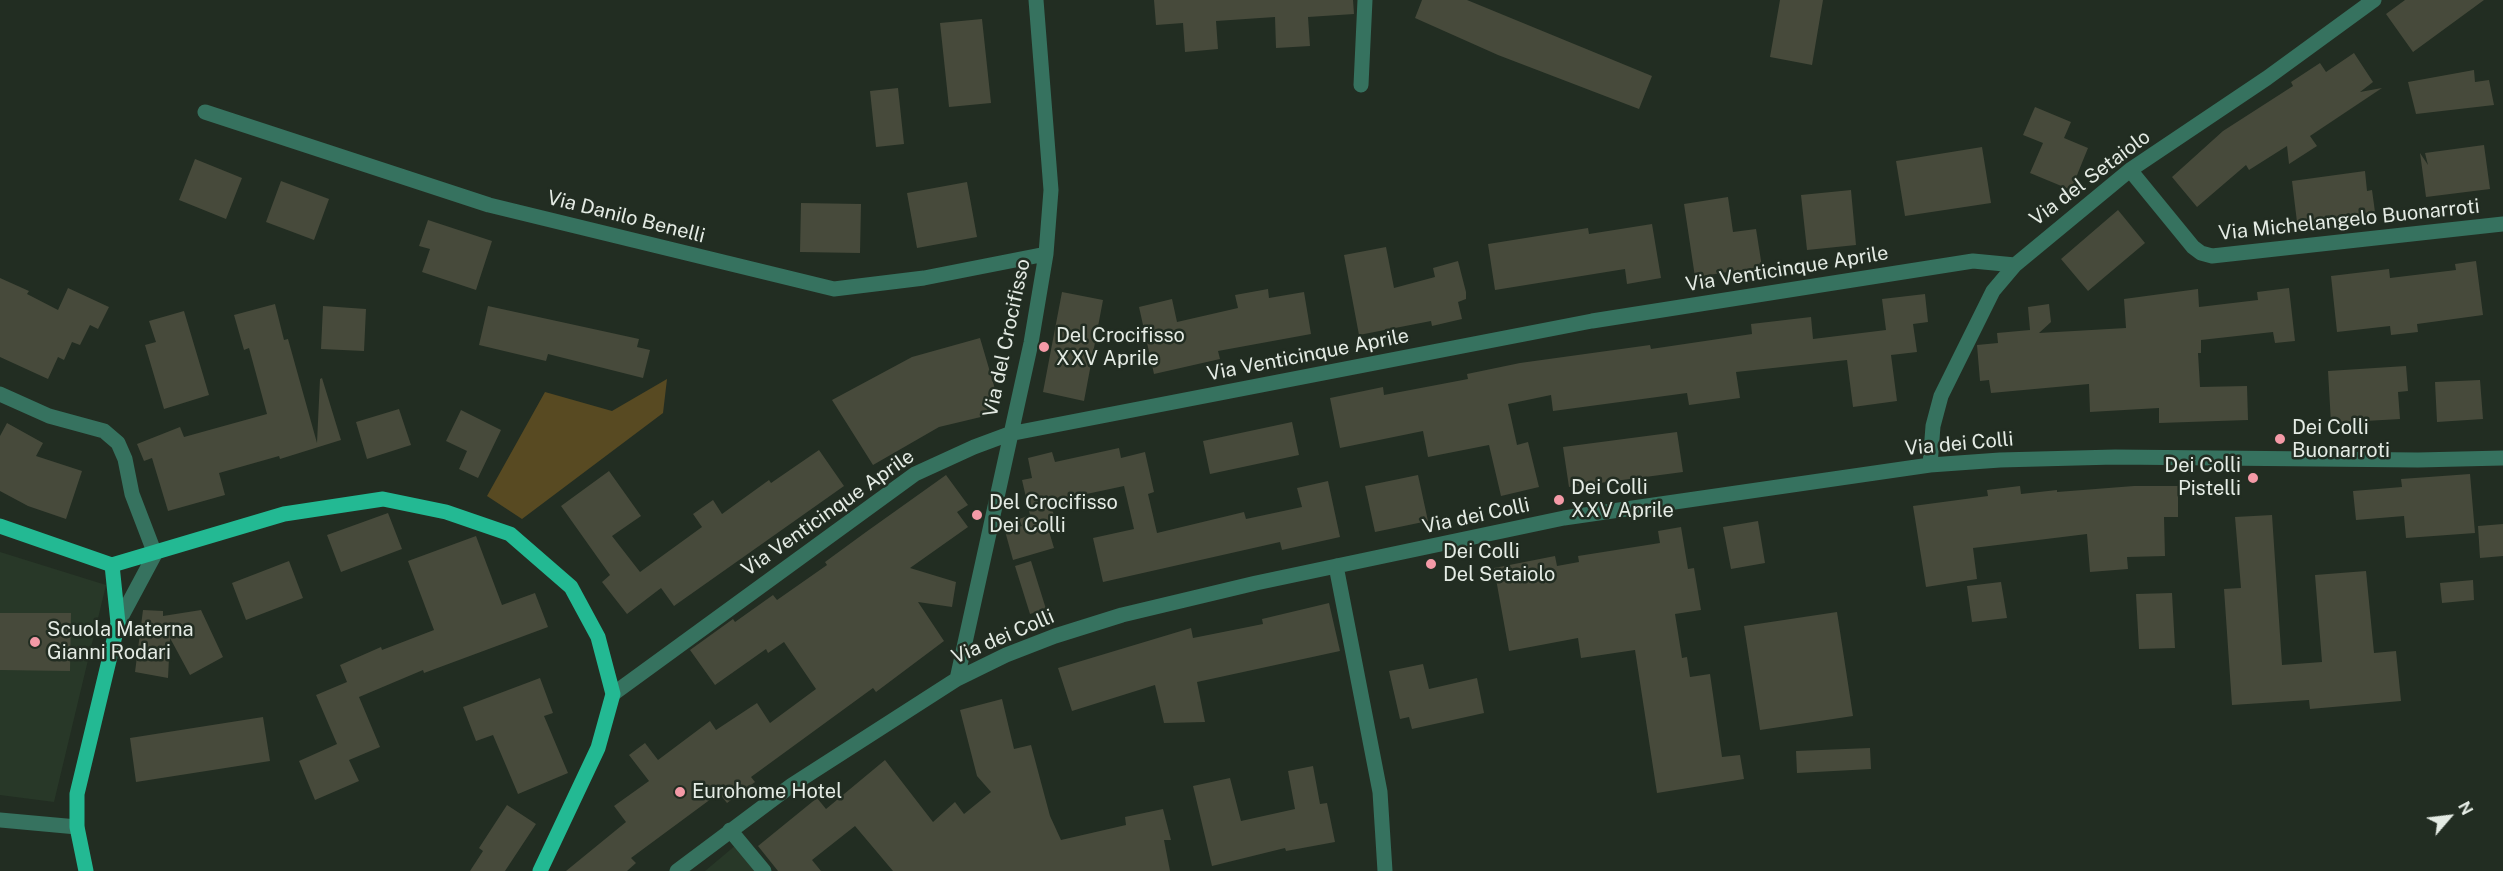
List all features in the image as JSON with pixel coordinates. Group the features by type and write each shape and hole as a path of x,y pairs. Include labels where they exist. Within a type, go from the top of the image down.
{"main road":[{"path":"0,526 112,565 284,514 383,499 446,512 510,534 571,587 598,637 613,694 598,748 540,871"},
{"path":"86,871 77,827 77,794 118,623 112,565"}],"street":[{"name":"Via del Crocifisso","path":"957,679 1009,434 1031,343 1046,254 1051,190 1036,0"},
{"path":"1361,85 1365,0"},
{"name":"Via del Setaiolo","path":"1930,465 1933,426 1941,396 1992,291 2015,265 2130,170 2267,78 2374,0"},
{"name":"Via Danilo Benelli","path":"205,112 489,205 834,289 924,278 1046,254"},
{"name":"Via Michelangelo Buonarroti","path":"2130,170 2193,247 2201,253 2212,256 2503,224"},
{"name":"Via Venticinque Aprile","path":"613,694 915,474 1009,434 1592,321 1973,261 2015,265"},
{"path":"0,394 49,416 104,431 118,443 125,459 132,494 155,554 118,623"},
{"name":"Via dei Colli","path":"677,871 792,785 957,679 1006,655 1055,636 1122,615 1336,566 1619,508 1930,465 2000,460 2115,457 2418,460 2503,458"},
{"path":"1336,566 1380,792 1385,871"},
{"path":"0,820 77,827"},
{"path":"730,830 764,871"}],"shaded area":[{"path":"667,379 663,413 522,519 487,496 545,392 612,411"},
{"path":"0,552 106,585 54,802 0,795"},
{"path":"736,845 759,871 705,871"}],"building":[{"path":"1154,0 1353,0 1354,14 1308,17 1310,46 1276,48 1275,17 1216,21 1218,49 1185,52 1183,23 1156,25"},
{"path":"1422,0 1467,0 1652,76 1639,109 1498,55 1415,18"},
{"path":"1780,0 1823,0 1812,65 1770,57"},
{"path":"2405,0 2484,0 2413,52 2386,14"},
{"path":"982,19 991,103 949,107 940,23"},
{"path":"2354,53 2373,82 2360,92 2382,88 2310,136 2317,146 2289,164 2287,146 2249,170 2246,165 2197,207 2172,177 2223,131 2293,86 2291,82 2320,63 2326,72"},
{"path":"2474,70 2475,82 2489,80 2494,105 2416,114 2408,82"},
{"path":"898,88 904,144 876,147 870,91"},
{"path":"2035,107 2071,122 2064,138 2088,148 2071,190 2030,173 2043,143 2023,135"},
{"path":"2484,145 2490,189 2426,197 2420,153 2428,165 2425,153"},
{"path":"1982,147 1991,203 1905,216 1896,161"},
{"path":"195,159 242,178 226,219 179,200"},
{"path":"2365,171 2367,191 2372,190 2375,212 2297,222 2292,181"},
{"path":"281,181 329,199 314,240 266,222"},
{"path":"967,182 977,237 917,248 907,193"},
{"path":"1851,190 1856,245 1807,250 1801,195"},
{"path":"1728,197 1733,232 1756,229 1762,267 1695,277 1684,204"},
{"path":"801,203 861,204 860,253 800,252"},
{"path":"2118,210 2145,243 2088,291 2061,259"},
{"path":"428,220 492,241 476,290 422,272 430,249 419,246"},
{"path":"1652,224 1661,278 1627,284 1625,269 1495,290 1488,244 1588,228 1589,234"},
{"path":"1386,247 1394,288 1435,277 1433,268 1458,261 1466,292 1466,299 1458,302 1462,319 1432,326 1431,321 1359,335 1344,255"},
{"path":"2476,261 2483,315 2417,324 2418,332 2391,335 2390,326 2337,332 2331,276 2389,269 2390,278 2456,270 2455,264"},
{"path":"0,278 29,291 27,294 58,310 68,288 109,307 98,329 90,325 80,345 72,342 64,360 58,357 48,379 0,357"},
{"path":"2289,288 2295,341 2275,343 2273,332 2201,340 2201,353 2198,353 2200,387 2247,386 2248,420 2159,423 2159,408 2090,412 2089,384 1991,393 1989,380 1980,381 1977,345 1998,343 1997,333 2030,330 2028,307 2049,304 2051,322 2039,333 2126,328 2124,299 2198,289 2199,307 2258,300 2257,292"},
{"path":"1268,289 1269,298 1304,292 1311,334 1218,351 1220,359 1154,374 1139,307 1172,299 1177,322 1238,308 1235,295"},
{"path":"1062,292 1103,300 1084,401 1043,392"},
{"path":"1925,294 1928,322 1913,324 1917,352 1891,355 1897,401 1853,407 1847,360 1736,372 1740,398 1689,405 1687,393 1553,411 1551,395 1508,404 1517,445 1528,442 1539,487 1501,496 1489,445 1428,457 1423,431 1340,448 1330,398 1383,387 1384,395 1468,379 1467,374 1520,363 1650,345 1651,349 1752,334 1751,324 1811,317 1813,339 1886,330 1882,299"},
{"path":"275,304 284,340 288,339 317,443 320,379 322,378 341,440 280,459 279,456 219,473 225,495 168,511 152,458 144,461 137,444 180,427 184,437 267,414 249,348 244,350 234,315"},
{"path":"323,306 366,309 364,351 321,349"},
{"path":"488,306 639,339 637,347 650,350 643,378 548,354 546,361 479,345"},
{"path":"184,311 209,395 164,409 145,345 156,342 149,321"},
{"path":"980,338 995,389 985,416 939,427 873,465 832,400 912,357"},
{"path":"2406,366 2408,391 2398,392 2400,419 2331,423 2328,371"},
{"path":"2480,380 2483,419 2437,422 2435,382"},
{"path":"399,409 411,445 367,459 356,422"},
{"path":"461,410 501,430 478,478 459,469 467,451 446,441"},
{"path":"1292,422 1299,455 1210,474 1203,441"},
{"path":"7,423 43,443 36,456 82,471 66,519 28,506 0,491 0,436"},
{"path":"1677,432 1683,472 1569,487 1563,447"},
{"path":"1119,448 1121,458 1145,452 1154,492 1148,494 1157,533 1244,512 1246,519 1302,507 1297,488 1328,481 1340,537 1282,550 1280,542 1103,582 1093,538 1134,529 1124,486 1063,499 1065,507 1052,509 1057,525 1048,528 1054,548 1013,560 1005,531 1022,526 1019,519 1030,515 1022,480 1032,478 1028,458 1052,452 1055,462"},
{"path":"819,450 844,486 674,606 661,588 627,614 602,582 610,575 561,506 609,471 641,516 612,536 640,572 702,527 693,514 713,500 722,514 769,480 771,483"},
{"path":"2470,474 2475,533 2406,538 2404,516 2356,520 2353,491 2402,487 2401,479"},
{"path":"946,475 968,505 957,512 968,527 910,568 956,582 952,607 918,602 944,641 876,692 873,688 751,777 755,782 727,803 719,793 631,858 636,863 627,871 566,871 626,822 614,806 649,781 629,755 645,743 658,760 710,721 716,730 757,703 770,723 816,689 784,642 768,653 766,649 715,685 690,650 733,619 735,622 773,595 777,600 827,565 825,562"},
{"path":"1418,475 1428,521 1375,532 1365,486"},
{"path":"2020,486 2021,494 2134,486 2178,486 2178,517 2164,517 2165,556 2127,557 2128,569 2090,572 2087,534 1973,548 1977,579 1926,587 1913,506 1988,496 1987,490"},
{"path":"388,513 402,549 341,572 327,535"},
{"path":"2272,515 2282,665 2322,662 2315,575 2366,571 2374,653 2396,651 2401,701 2310,709 2309,700 2232,705 2224,589 2241,588 2235,517"},
{"path":"1758,521 1765,563 1731,569 1723,527"},
{"path":"2503,524 2503,556 2480,558 2478,526"},
{"path":"1681,527 1688,569 1694,568 1701,610 1675,614 1682,658 1687,657 1690,677 1710,674 1722,757 1740,755 1744,779 1657,793 1635,650 1581,658 1578,638 1509,651 1494,568 1555,556 1557,566 1579,562 1578,556 1660,543 1658,531"},
{"path":"476,536 502,605 535,593 548,627 424,673 423,670 359,697 380,747 349,760 359,781 315,800 299,761 337,744 316,695 347,682 340,665 381,647 382,650 434,630 408,561"},
{"path":"289,561 303,598 246,620 232,583"},
{"path":"1031,561 1046,609 1030,614 1015,566"},
{"path":"2473,580 2474,600 2442,603 2440,583"},
{"path":"2001,582 2007,618 1972,622 1967,586"},
{"path":"2172,593 2175,648 2139,649 2136,594"},
{"path":"1329,603 1340,651 1197,682 1205,722 1164,723 1155,685 1072,711 1058,668 1191,628 1193,638 1263,624 1262,619"},
{"path":"143,610 163,611 163,616 201,610 223,657 190,675 170,638 168,678 135,672"},
{"path":"1837,612 1853,716 1760,730 1744,626"},
{"name":"Scuola Materna Gianni Rodari","path":"0,613 71,613 70,671 0,670"},
{"path":"1423,664 1429,689 1477,678 1484,713 1412,729 1409,717 1400,719 1389,671"},
{"path":"540,678 553,713 544,716 568,773 518,794 493,735 476,741 463,707"},
{"path":"1002,699 1014,749 1031,745 1050,816 1061,840 1126,825 1125,817 1163,809 1171,840 1164,840 1170,871 893,871 855,826 812,860 821,871 778,871 758,846 817,798 826,809 885,760 933,822 955,802 964,814 991,792 977,776 960,710"},
{"path":"263,717 270,761 136,782 130,738"},
{"path":"1870,748 1871,769 1797,773 1796,751"},
{"path":"1313,766 1320,804 1327,803 1335,842 1286,851 1285,848 1212,866 1193,786 1230,778 1241,821 1295,809 1288,771"},
{"path":"507,805 536,824 505,871 470,871 483,851 479,848"}],"place":[{"name":"Del Crocifisso XXV Aprile","path":"1044,347"},
{"name":"Dei Colli Buonarroti","path":"2280,439"},
{"name":"Dei Colli Pistelli","path":"2253,478"},
{"name":"Dei Colli XXV Aprile","path":"1559,500"},
{"name":"Del Crocifisso Dei Colli","path":"977,515"},
{"name":"Dei Colli Del Setaiolo","path":"1431,564"},
{"name":"Scuola Materna Gianni Rodari","path":"35,642"},
{"name":"Eurohome Hotel","path":"680,792"}]}
